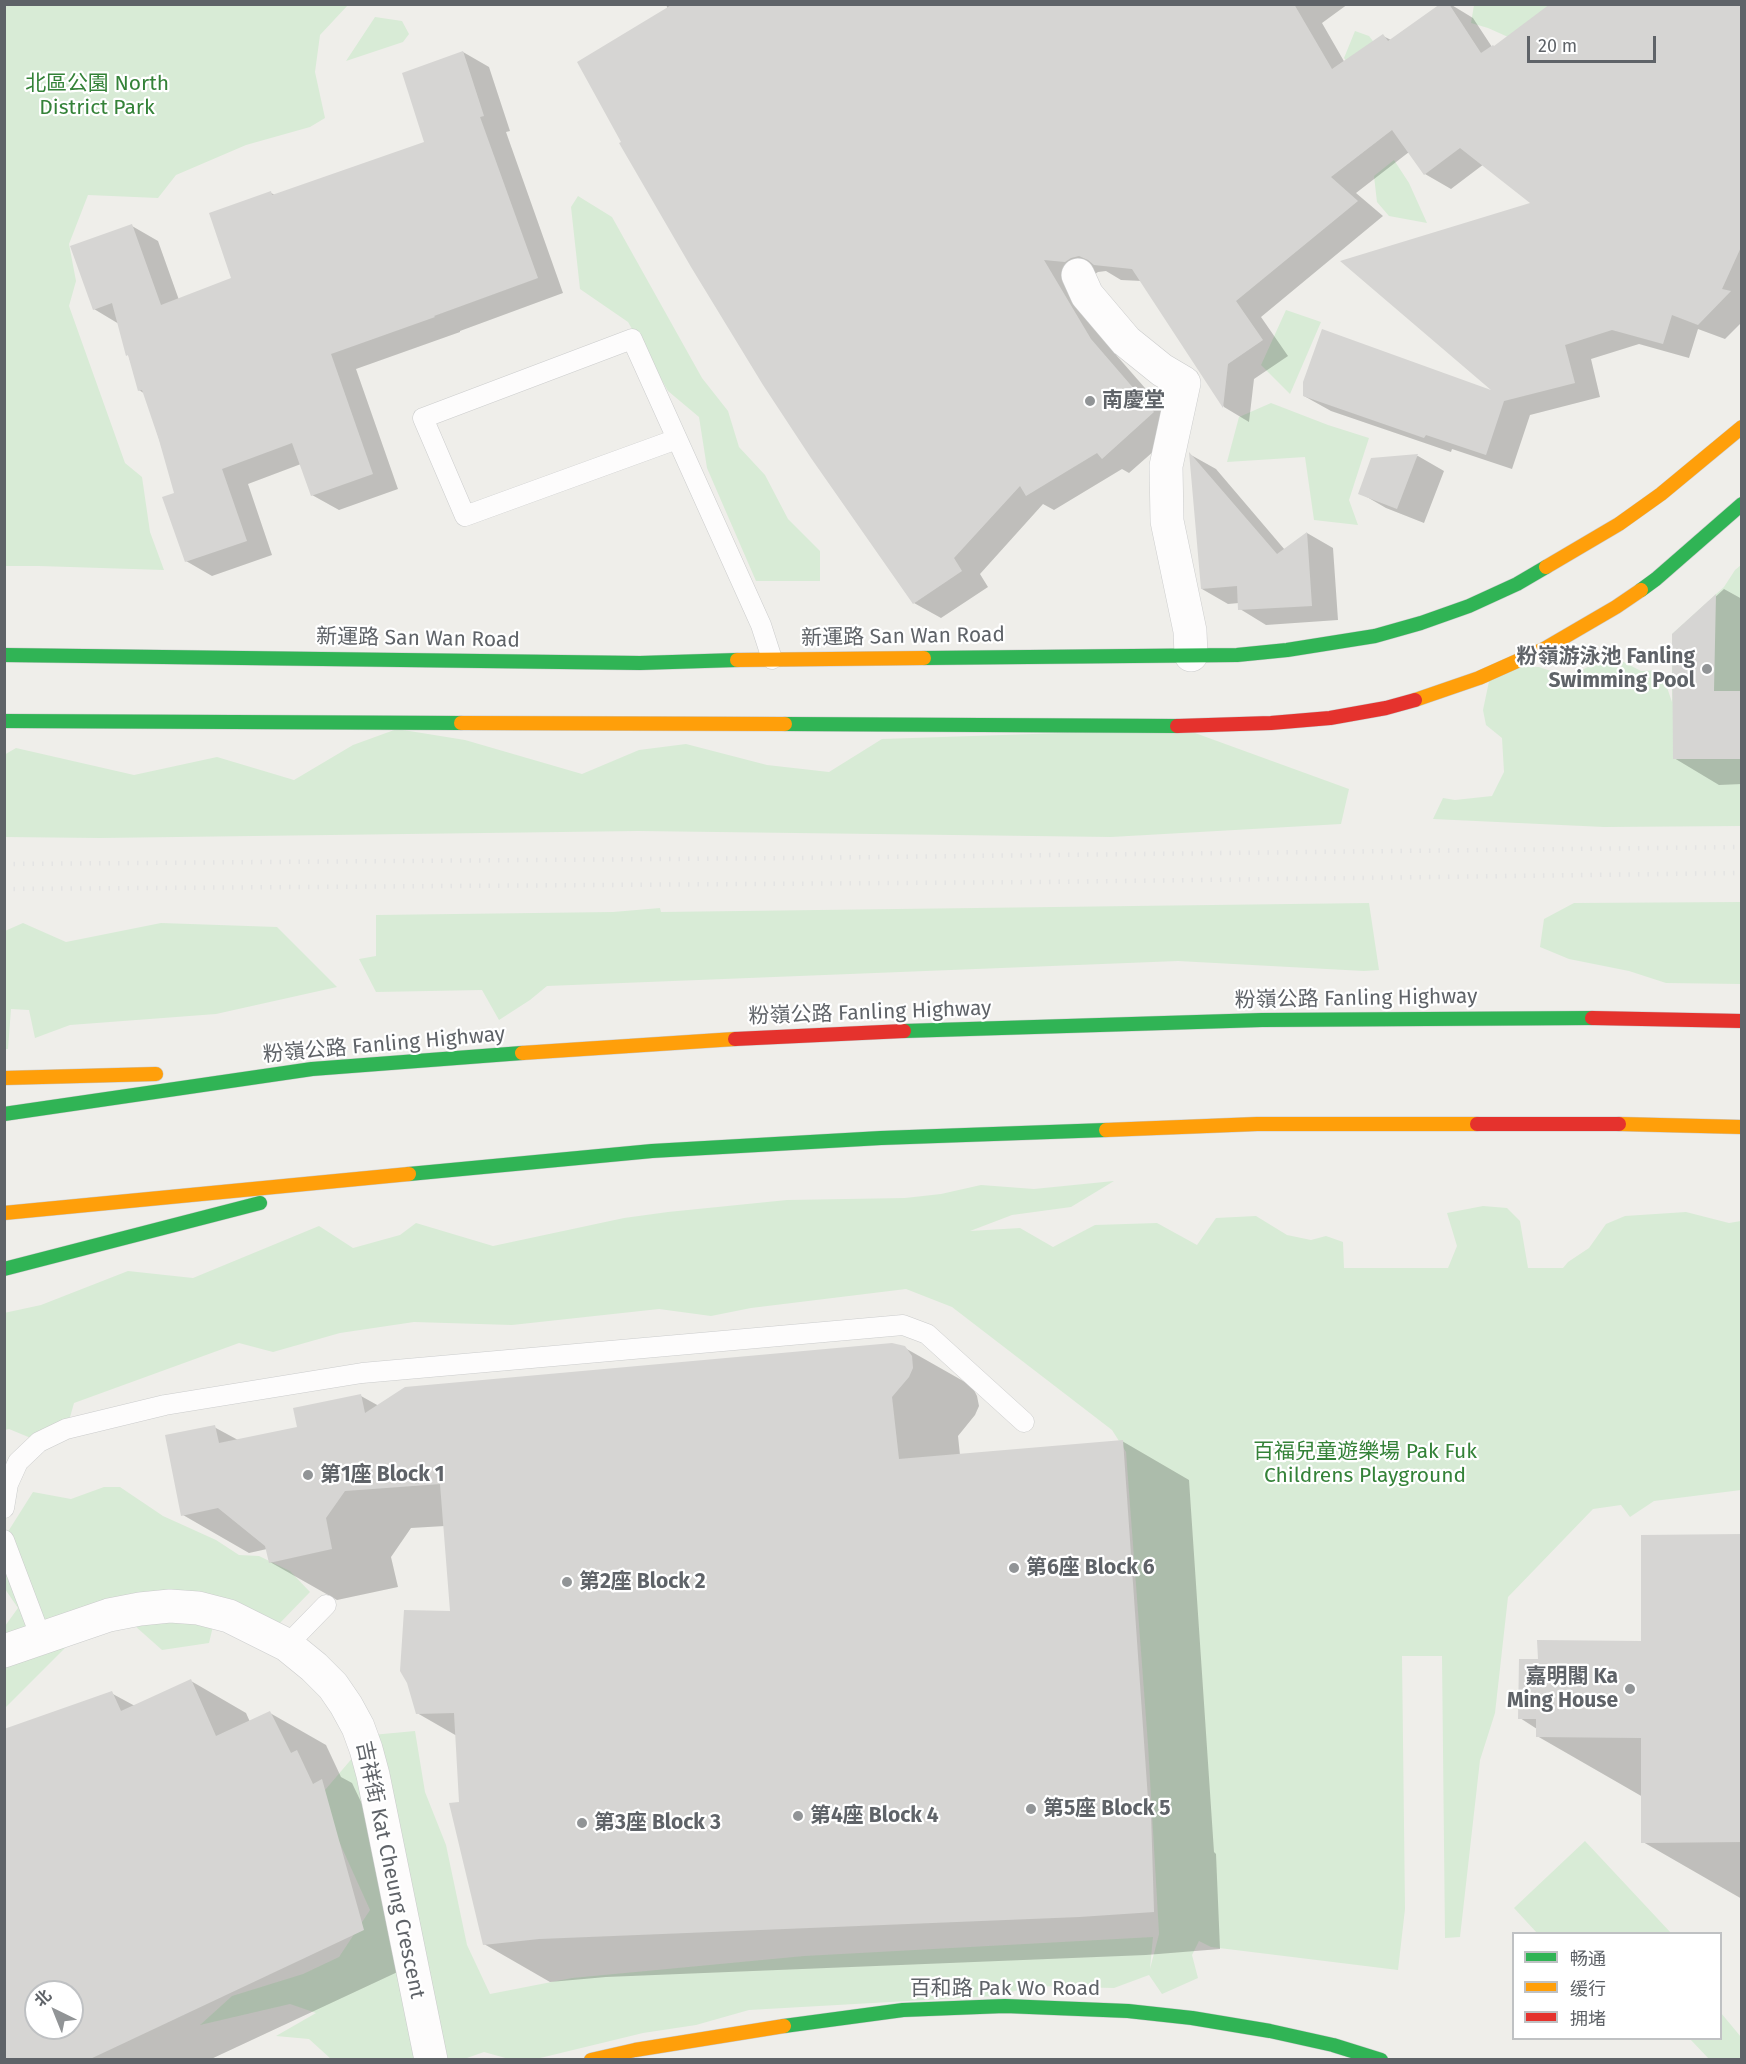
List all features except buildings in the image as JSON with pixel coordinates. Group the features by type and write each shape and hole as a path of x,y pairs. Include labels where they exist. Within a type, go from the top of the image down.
{"main road":[{"name":"新運路 San Wan Road","path":"4,655 640,663 772,659 1238,655 1334,644 1375,636 1469,606 1552,565 1619,524 1694,468 1742,427"},
{"path":"4,721 1209,726 1330,718 1386,708 1435,694 1490,674 1544,649 1616,607 1656,579 1742,504"},
{"name":"粉嶺公路 Fanling Highway","path":"4,1114 312,1069 669,1042 1262,1020 1607,1018 1742,1021"},
{"path":"196,1072 312,1069"},
{"path":"4,1078 172,1073"},
{"path":"4,1213 652,1151 881,1138 1257,1124 1594,1124 1742,1127"},
{"path":"4,1269 354,1178"},
{"name":"百和路 Pak Wo Road","path":"591,2060 634,2050 827,2019 903,2010 1005,2006 1128,2012 1191,2018 1270,2031 1333,2045 1382,2060"}],"street":[{"path":"1078,275 1087,295 1126,341 1162,370 1184,383 1166,466 1167,521 1190,631 1191,655"},
{"name":"吉祥街 Kat Cheung Crescent","path":"4,1651 110,1615 170,1606 198,1608 229,1616 287,1645 314,1667 333,1686 358,1727 366,1749 376,1786 431,2060"}],"lane":[{"path":"677,439 465,516 423,418 632,339 677,439 761,626 772,659"},
{"path":"4,1508 8,1484 18,1461 39,1442 66,1429 165,1405 362,1373 903,1325 927,1334 1024,1422"},
{"path":"4,1540 41,1638"},
{"path":"287,1645 326,1605"}],"green space":[{"name":"北區公園 North District Park","path":"4,5 348,5 320,35 315,72 325,118 310,127 246,145 176,175 158,198 88,195 69,244 76,281 69,306 125,463 142,477 150,532 164,570 5,566"},
{"path":"1474,5 1564,5 1526,45 1471,23"},
{"path":"375,17 402,21 409,34 403,42 346,61"},
{"path":"1355,31 1369,36 1393,67 1383,106 1344,58"},
{"path":"1394,160 1409,183 1427,223 1389,216 1377,202 1374,176"},
{"path":"578,196 612,217 702,378 728,411 739,447 765,475 788,519 820,551 820,581 756,581 707,468 699,417 668,391 628,322 580,289 571,207"},
{"path":"1286,310 1321,322 1290,394 1261,365"},
{"path":"1271,403 1369,438 1349,500 1358,525 1314,520 1305,457 1227,462 1239,417"},
{"path":"1741,565 1741,826 1604,827 1433,819 1443,798 1455,800 1492,796 1504,772 1502,738 1486,725 1483,710 1492,667 1539,667 1569,677 1610,655 1641,671 1661,670 1672,702 1672,634 1724,587"},
{"path":"397,729 465,740 582,774 639,750 686,744 767,765 829,772 882,739 1184,729 1349,789 1341,824 1111,837 638,831 100,838 5,837 4,755 16,748 134,775 217,757 294,780 353,745"},
{"path":"1741,902 1741,984 1666,983 1629,971 1569,959 1540,947 1544,919 1574,903"},
{"path":"1369,903 1379,970 1178,961 547,986 499,1020 482,990 376,992 359,959 376,956 376,915 613,912 660,908 661,912"},
{"path":"23,923 66,942 161,923 277,927 337,987 216,1014 70,1025 35,1038 29,1010 11,1009 8,1049 5,1049 5,931"},
{"name":"百福兒童遊樂場 Pak Fuk Childrens Playground","path":"1114,1181 1071,1207 1012,1215 970,1231 1020,1228 1053,1247 1095,1225 1157,1223 1197,1245 1216,1218 1256,1216 1287,1235 1311,1240 1326,1236 1343,1242 1344,1268 1448,1268 1457,1246 1447,1213 1483,1206 1507,1208 1520,1221 1528,1268 1563,1268 1589,1248 1606,1224 1625,1216 1686,1212 1729,1223 1741,1221 1741,1490 1654,1501 1630,1517 1621,1505 1593,1509 1508,1597 1495,1713 1480,1760 1460,1937 1445,1938 1442,1656 1402,1656 1405,1909 1398,1970 1211,1947 1199,1941 1192,1955 1198,1978 1162,1994 1149,1975 1114,1988 1034,1986 996,1996 749,2010 696,2025 643,2033 536,2059 509,2059 484,2052 464,2059 331,2059 309,2039 276,2036 316,2013 290,2004 200,2025 232,1996 303,1974 339,1957 370,1910 319,1797 372,1735 415,1731 425,1792 446,1845 467,1945 490,1994 572,1978 804,1956 1153,1937 1150,1969 1159,1934 1148,1745 1126,1452 1112,1430 952,1307 906,1289 751,1308 711,1316 659,1309 512,1325 414,1322 340,1333 273,1352 239,1343 74,1403 65,1435 38,1441 9,1429 5,1430 4,1313 41,1305 128,1271 193,1278 319,1226 353,1248 400,1235 416,1223 493,1246 624,1218 668,1212 787,1200 905,1198 941,1194 981,1185 1034,1189"},
{"path":"104,1487 120,1487 163,1516 216,1540 239,1555 259,1556 290,1571 310,1592 278,1625 215,1618 209,1643 162,1650 135,1626 72,1641 5,1708 5,1626 18,1608 5,1589 4,1538 33,1492 71,1499"},
{"path":"1585,1841 1670,1932 1536,1932 1514,1908"},
{"path":"1722,2014 1741,2037 1741,2059 1709,2059 1691,2040 1722,2040"}],"railway":[{"path":"4,864 1742,847"},
{"path":"4,889 1046,882 1742,873"}],"traffic: fast":[{"path":"1641,590 1742,504"},
{"path":"924,658 1237,655 1287,650 1375,636 1421,623 1469,606 1517,584 1546,567"},
{"path":"4,655 640,663 737,660"},
{"path":"4,721 461,723"},
{"path":"785,724 1177,726"},
{"path":"904,1031 1262,1020 1592,1018"},
{"path":"4,1114 312,1069 522,1053"},
{"path":"409,1174 652,1151 881,1138 1106,1130"},
{"path":"4,1269 260,1203"},
{"path":"784,2026 903,2010 1005,2006 1128,2011 1192,2018 1270,2031 1333,2045 1381,2060"}],"traffic: slow":[{"path":"1546,567 1619,524 1661,494 1742,427"},
{"path":"1415,700 1479,678 1544,649 1641,590"},
{"path":"737,660 924,658"},
{"path":"461,723 785,724"},
{"path":"522,1053 735,1039"},
{"path":"4,1078 156,1074"},
{"path":"1106,1130 1257,1124 1477,1124"},
{"path":"1619,1124 1742,1127"},
{"path":"4,1213 409,1174"},
{"path":"591,2060 635,2050 784,2026"}],"traffic: jam":[{"path":"1177,726 1271,723 1330,718 1386,708 1415,700"},
{"path":"1592,1018 1742,1021"},
{"path":"735,1039 904,1031"},
{"path":"1477,1124 1619,1124"}],"place":[{"name":"南慶堂","path":"1090,401"},
{"name":"粉嶺游泳池 Fanling Swimming Pool","path":"1707,669"},
{"name":"第1座 Block 1","path":"308,1475"},
{"name":"第6座 Block 6","path":"1014,1568"},
{"name":"第2座 Block 2","path":"567,1582"},
{"name":"嘉明閣 Ka Ming House","path":"1630,1689"},
{"name":"第5座 Block 5","path":"1031,1809"},
{"name":"第4座 Block 4","path":"798,1816"},
{"name":"第3座 Block 3","path":"582,1823"}]}
